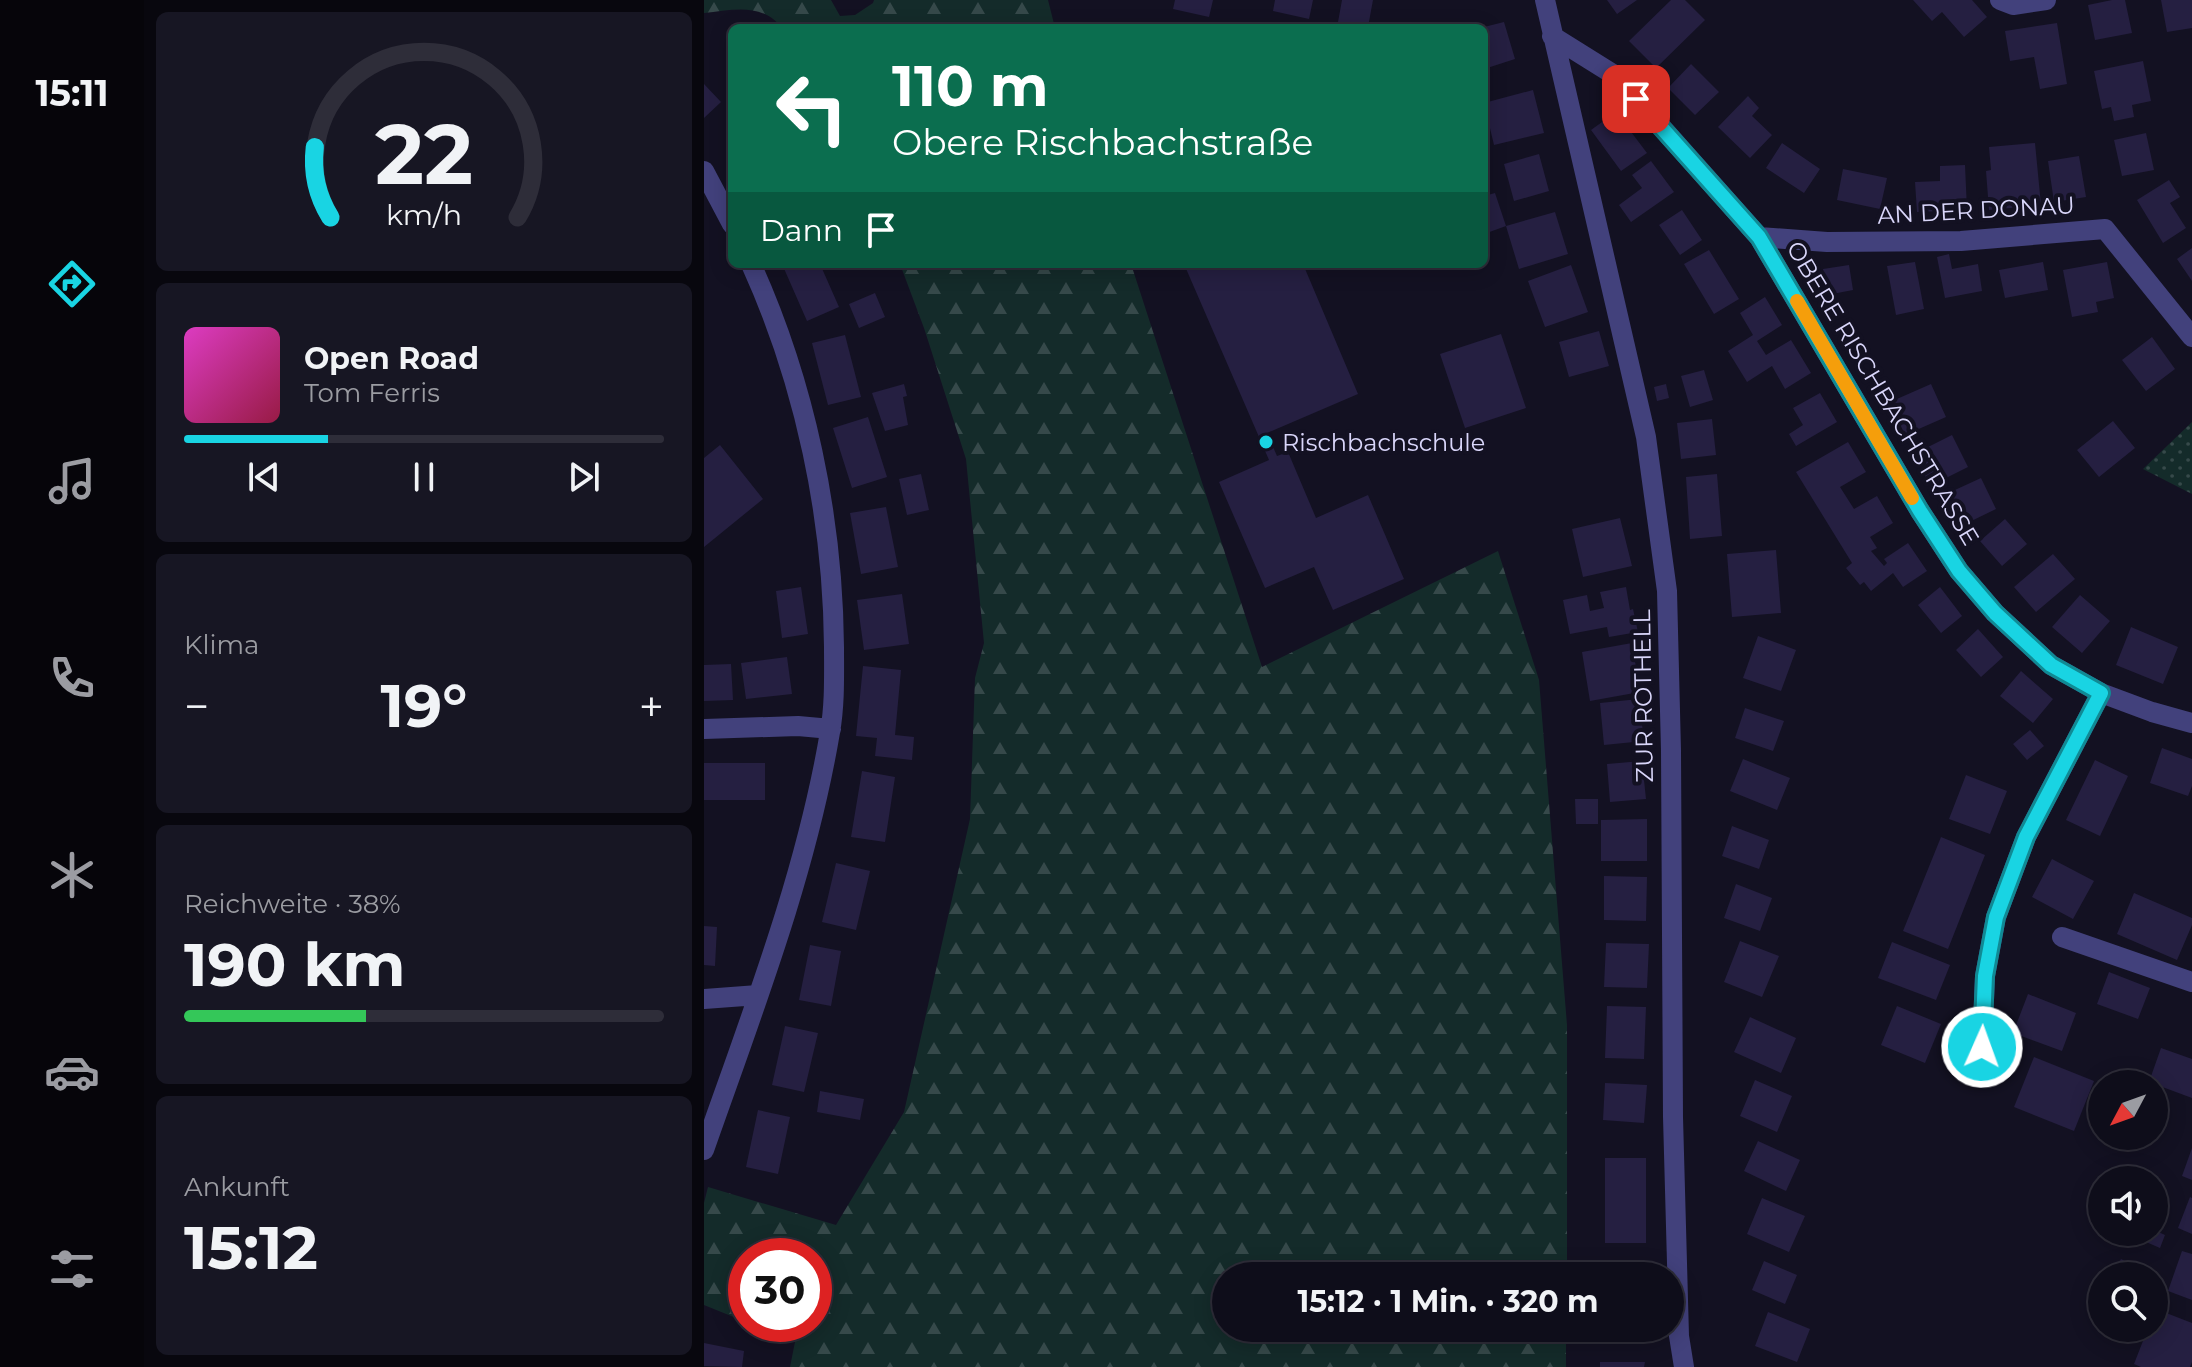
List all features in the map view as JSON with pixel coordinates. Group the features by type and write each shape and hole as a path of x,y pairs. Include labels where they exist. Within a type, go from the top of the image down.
{"street":[{"path":"1545,0 1552,36"},
{"path":"2000,0 2013,5 2046,0"},
{"name":"OBERE RISCHBACHSTRASSE","path":"1552,36 1616,76 1759,237 1920,511 1959,571 1995,613 2051,665 2101,693 2192,723"},
{"name":"ZUR ROTHELL","path":"1552,36 1646,437 1667,591 1673,1117 1679,1336 1684,1367"},
{"path":"704,171 728,216"},
{"name":"AN DER DONAU","path":"1759,237 1827,242 1961,241 2105,229 2192,337"},
{"path":"704,1150 787,907 812,816 831,729 834,609 826,523 806,427 787,359 753,268"},
{"path":"1982,1047 1985,976 1996,917 2026,837 2101,693"},
{"path":"704,729 798,726 831,729"},
{"path":"2062,937 2192,982"},
{"path":"704,999 758,995"}],"green space":[{"path":"704,0 831,0 840,16 855,15 874,0 1048,0 1054,24 778,24 756,11 704,13"},
{"path":"902,268 1132,268 1262,667 1498,551 1539,680 1567,1025 1567,1262 1212,1262 1212,1342 1566,1342 1566,1367 790,1367 795,1342 832,1342 832,1238 728,1238 728,1315 704,1305 704,1203 708,1187 836,1225 904,1112 970,819 975,678 984,643 966,459"},
{"path":"2192,422 2192,494 2143,469"}],"building":[{"path":"1175,0 1213,0 1209,17 1173,9"},
{"path":"1275,0 1313,0 1309,19 1273,11"},
{"path":"1342,0 1373,0 1369,24 1338,22"},
{"path":"1607,0 1637,0 1617,14"},
{"path":"1671,0 1685,0 1705,20 1656,68 1629,41"},
{"path":"1913,0 1972,0 1987,17 1964,37 1942,12 1932,21"},
{"path":"2125,0 2132,33 2095,40 2088,5"},
{"path":"2161,0 2192,0 2192,28 2167,32"},
{"path":"1504,22 1515,59 1488,68 1488,26"},
{"path":"2057,23 2067,84 2040,89 2034,57 2010,61 2005,31"},
{"path":"2143,61 2151,101 2132,105 2134,117 2114,121 2111,107 2102,109 2094,71"},
{"path":"1691,64 1719,92 1695,115 1668,88"},
{"path":"704,84 721,102 704,118"},
{"path":"1533,90 1544,133 1494,145 1488,120 1488,102"},
{"path":"1748,96 1759,108 1752,116 1772,135 1750,158 1718,127"},
{"path":"1616,112 1647,153 1621,171 1591,130"},
{"path":"2146,133 2154,170 2122,176 2114,140"},
{"path":"1782,143 1820,169 1804,193 1766,168"},
{"path":"2035,143 2041,205 1989,210 1986,171 1991,170 1989,147"},
{"path":"1539,154 1549,191 1514,201 1504,164"},
{"path":"2079,156 2086,197 2054,202 2048,161"},
{"path":"1651,161 1674,192 1631,222 1619,205 1642,188 1632,175"},
{"path":"1965,165 1967,210 1917,212 1915,182 1940,181 1940,166"},
{"path":"1843,169 1887,178 1880,209 1837,200"},
{"path":"2169,180 2180,197 2170,203 2186,228 2163,243 2137,200"},
{"path":"1495,193 1506,226 1488,233 1488,195"},
{"path":"1682,210 1702,240 1680,255 1659,225"},
{"path":"1555,212 1568,254 1519,269 1506,226"},
{"path":"2192,248 2192,281 2177,259"},
{"path":"1709,250 1739,299 1714,314 1684,264"},
{"path":"1949,254 1952,269 1978,264 1982,291 1945,298 1937,257"},
{"path":"1915,262 1924,309 1896,315 1887,266"},
{"path":"2043,262 2048,290 2005,298 1999,270"},
{"path":"2107,262 2114,298 2096,302 2098,312 2072,317 2063,270"},
{"path":"1571,265 1588,312 1545,327 1528,281"},
{"path":"1849,265 1853,290 1827,295 1823,269"},
{"path":"784,268 822,268 839,307 807,321"},
{"name":"Rischbachschule","path":"1186,268 1305,268 1358,394 1267,433 1277,456 1288,452 1316,518 1368,495 1404,579 1333,610 1314,567 1265,588 1219,482 1269,460"},
{"path":"875,293 885,317 859,328 849,304"},
{"path":"1765,297 1782,325 1757,341 1766,355 1791,340 1811,373 1785,389 1772,366 1747,382 1728,351 1753,335 1740,313"},
{"path":"1599,331 1609,366 1569,377 1559,342"},
{"path":"1501,334 1526,408 1465,428 1440,354"},
{"path":"845,335 861,397 828,405 812,343"},
{"path":"2152,337 2175,369 2146,391 2122,360"},
{"path":"1704,370 1713,400 1690,407 1681,376"},
{"path":"904,384 908,425 885,431 872,393"},
{"path":"1666,384 1669,398 1657,401 1654,387"},
{"path":"1931,384 1946,417 1905,435 1890,402"},
{"path":"1820,393 1837,422 1796,446 1789,434 1803,425 1793,408"},
{"path":"868,417 887,477 852,488 833,428"},
{"path":"1712,419 1716,455 1681,459 1677,423"},
{"path":"2113,421 2135,448 2099,477 2077,450"},
{"path":"1952,435 1968,467 1930,486 1914,454"},
{"path":"1848,442 1866,472 1840,487 1854,509 1877,496 1893,523 1870,537 1877,548 1871,551 1884,566 1887,563 1884,559 1908,543 1927,571 1903,587 1893,573 1871,591 1864,582 1860,585 1846,568 1852,563 1796,472"},
{"path":"720,445 763,499 704,547 704,458"},
{"path":"921,474 929,510 907,515 899,479"},
{"path":"1717,474 1722,536 1690,539 1686,477"},
{"path":"1981,478 1996,509 1959,527 1944,495"},
{"path":"886,507 898,567 861,574 850,513"},
{"path":"1620,518 1632,566 1583,577 1572,529"},
{"path":"2005,519 2027,544 2002,566 1980,541"},
{"path":"1776,550 1781,613 1732,617 1727,554"},
{"path":"2053,554 2075,579 2036,612 2014,587"},
{"path":"801,587 808,634 782,638 776,591"},
{"path":"1626,587 1638,632 1609,637 1607,627 1570,634 1563,600 1587,595 1590,611 1604,608 1600,592"},
{"path":"1940,587 1962,616 1941,633 1918,605"},
{"path":"902,594 909,644 864,650 857,600"},
{"path":"2080,595 2110,621 2082,653 2052,627"},
{"path":"2131,627 2178,647 2163,684 2116,665"},
{"path":"1978,629 2003,657 1981,677 1956,650"},
{"path":"1758,636 1796,650 1781,691 1743,678"},
{"path":"1632,643 1640,692 1590,701 1582,652"},
{"path":"787,657 792,694 746,699 741,663"},
{"path":"731,664 733,700 704,701 704,665"},
{"path":"863,666 901,670 895,735 914,737 912,760 875,756 877,738 856,736"},
{"path":"2021,671 2053,699 2033,723 2000,696"},
{"path":"1639,699 1644,741 1604,745 1600,703"},
{"path":"1745,708 1784,721 1773,751 1735,738"},
{"path":"2030,730 2044,746 2027,760 2013,744"},
{"path":"2162,748 2192,759 2192,786 2188,796 2150,783"},
{"path":"1743,759 1790,778 1777,810 1730,791"},
{"path":"2095,760 2128,776 2100,836 2066,820"},
{"path":"1642,761 1646,799 1610,802 1607,764"},
{"path":"704,763 765,763 765,800 704,800"},
{"path":"862,771 895,777 885,842 851,837"},
{"path":"1966,775 2007,791 1990,834 1949,819"},
{"path":"1575,799 1598,799 1598,824 1576,824"},
{"path":"1647,819 1647,861 1601,861 1601,820"},
{"path":"1732,826 1769,840 1759,869 1722,856"},
{"path":"1941,837 1985,855 1948,949 1903,931"},
{"path":"2052,859 2094,881 2073,919 2032,897"},
{"path":"836,863 870,871 856,930 822,922"},
{"path":"1604,876 1647,877 1646,921 1604,920"},
{"path":"1736,884 1772,898 1760,931 1724,918"},
{"path":"2134,893 2192,918 2177,960 2117,934"},
{"path":"704,926 717,927 715,966 704,965"},
{"path":"1740,941 1779,956 1762,997 1724,982"},
{"path":"1892,942 1950,965 1936,1000 1878,978"},
{"path":"1606,943 1649,944 1647,988 1604,987"},
{"path":"810,945 841,951 831,1006 799,1000"},
{"path":"2109,972 2150,988 2138,1019 2097,1004"},
{"path":"2028,994 2076,1013 2062,1051 2013,1033"},
{"path":"1607,1006 1646,1007 1644,1059 1605,1058"},
{"path":"1897,1006 1941,1024 1925,1063 1881,1045"},
{"path":"1750,1017 1796,1038 1781,1073 1734,1052"},
{"path":"785,1026 818,1033 804,1092 772,1085"},
{"path":"2161,1048 2192,1059 2192,1098 2168,1089 2168,1070 2153,1070"},
{"path":"2034,1057 2088,1079 2088,1096 2074,1131 2014,1107"},
{"path":"1755,1080 1792,1096 1777,1132 1740,1116"},
{"path":"1605,1083 1647,1085 1644,1123 1603,1120"},
{"path":"820,1091 864,1099 860,1120 817,1112"},
{"path":"758,1110 790,1117 778,1174 746,1167"},
{"path":"1758,1141 1800,1160 1786,1191 1744,1171"},
{"path":"2192,1148 2192,1180 2182,1176"},
{"path":"1605,1158 1646,1158 1646,1243 1605,1243"},
{"path":"1762,1198 1805,1216 1789,1252 1747,1234"},
{"path":"2192,1198 2192,1234 2178,1228"},
{"path":"2182,1251 2192,1254 2192,1300 2168,1291"},
{"path":"1764,1261 1797,1275 1785,1304 1752,1290"},
{"path":"1768,1312 1810,1329 1797,1362 1755,1346"},
{"path":"2168,1314 2192,1323 2190,1367 2141,1367 2134,1364 2143,1342 2168,1342"},
{"path":"704,1343 744,1351 742,1367 704,1366"},
{"path":"1600,1362 1645,1362 1644,1367 1600,1367"}],"slow traffic":[{"path":"1797,301 1912,498"}],"place":[{"name":"Rischbachschule","path":"1266,442"}],"route":[{"path":"1636,99 1759,237 1920,511 1959,571 1995,613 2051,665 2101,693 2026,837 1996,917 1985,976 1982,1047"}]}
